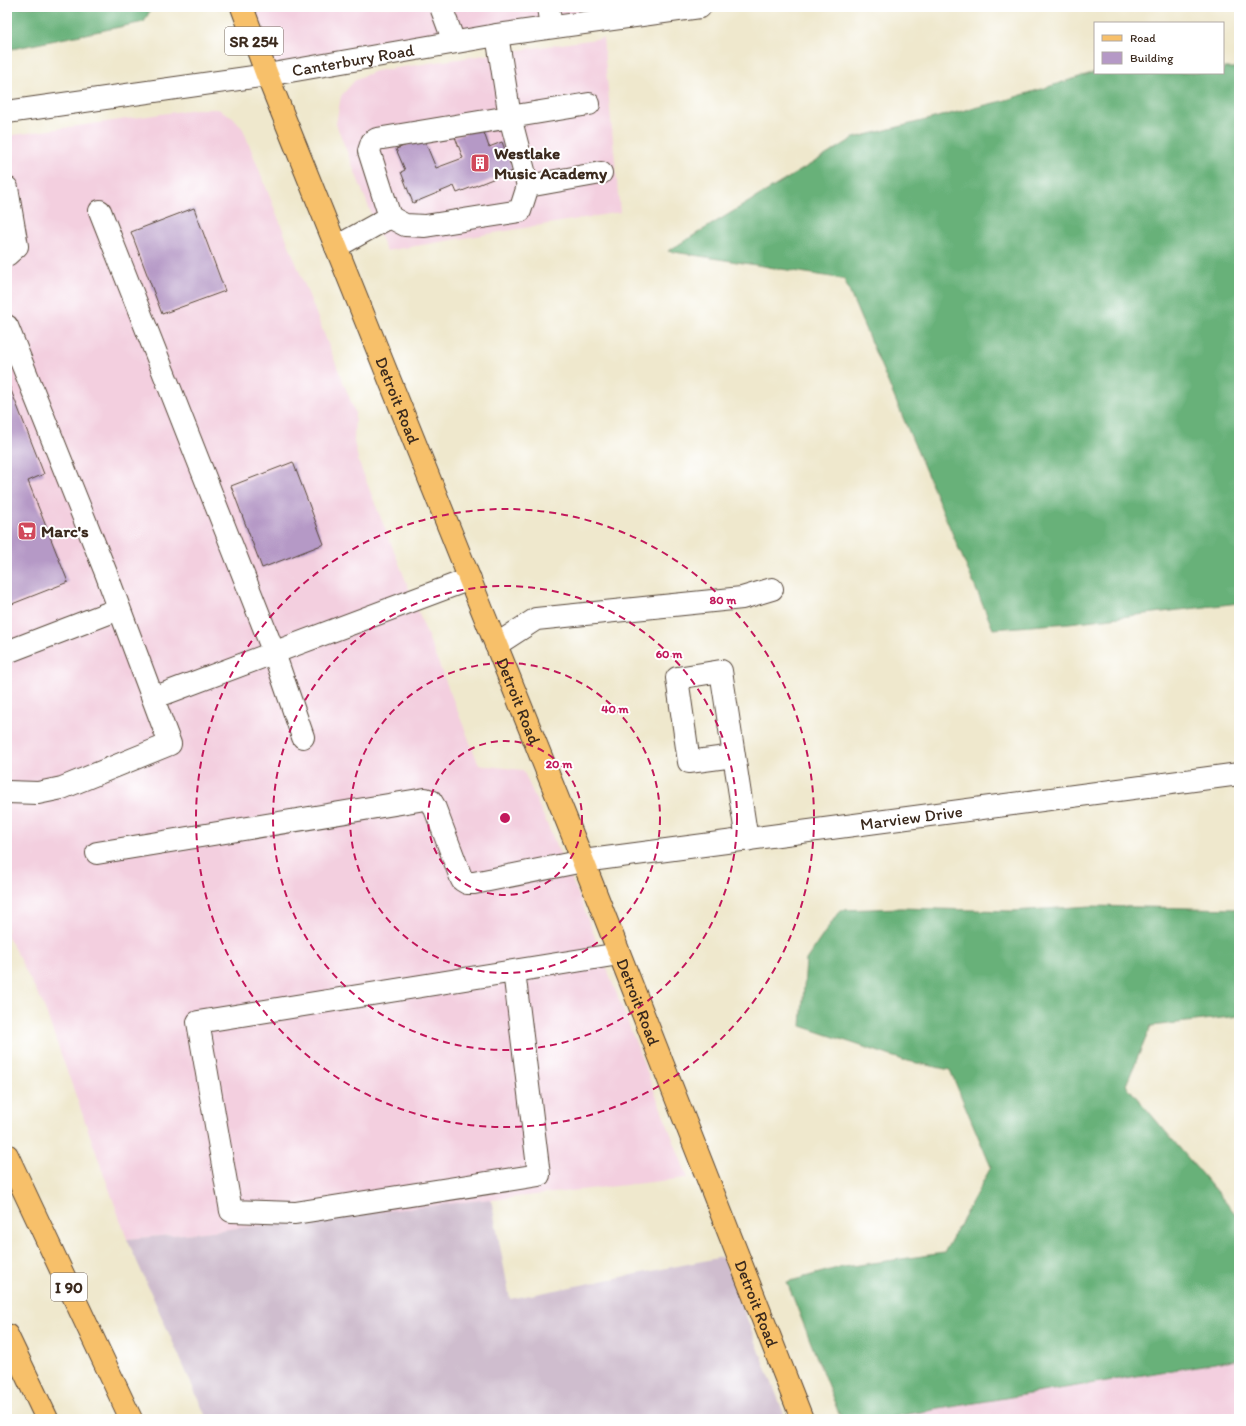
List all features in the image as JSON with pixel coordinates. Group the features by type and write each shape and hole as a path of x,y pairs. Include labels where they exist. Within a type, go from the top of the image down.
{"main road":[{"name":"Detroit Road","path":"242,7 267,75 583,861 802,1419"},
{"name":"I 90","path":"7,1155 131,1419"},
{"path":"7,1335 47,1419"}],"street":[{"path":"441,7 454,42"},
{"name":"Canterbury Road","path":"7,112 267,75 497,35 549,17 700,7"},
{"path":"497,35 510,117 528,186 520,211 424,226 405,225 390,217 369,151 372,142 377,139 510,117 589,104"},
{"path":"528,186 601,173"},
{"path":"7,188 17,246 7,255"},
{"path":"100,212 274,653 303,737"},
{"path":"336,247 390,217"},
{"path":"7,326 120,609 170,744 62,788 38,793 7,792"},
{"path":"152,698 470,579"},
{"path":"496,645 536,620 742,598 772,589"},
{"path":"7,652 120,609"},
{"path":"734,756 747,840"},
{"name":"Marview Drive","path":"97,853 425,799 431,801 434,806 462,880 467,883 474,883 583,861 1239,774"},
{"path":"514,971 539,1175 295,1213 231,1211 198,1022 619,954"}],"shaded area":[{"path":"242,7 700,7 267,75"},
{"path":"603,38 620,212 386,251 336,124 341,96 356,79 375,71"},
{"path":"196,109 218,109 233,117 243,129 355,412 354,442 359,463 479,765 523,770 579,896 688,1178 195,1233 127,1239 43,1004 7,935 7,136"},
{"path":"491,1199 510,1299 723,1257 786,1419 207,1419 127,1239 195,1233"},
{"path":"1239,1359 1239,1419 879,1419"}],"green space":[{"path":"7,7 152,7 144,22 7,50"},
{"path":"1224,68 1239,68 1239,603 1069,623 993,629 844,279 668,251 854,138 1006,100 1094,72 1094,74 1224,74"},
{"path":"1091,906 1239,909 1239,1016 1151,1026 1126,1085 1239,1218 1239,1359 879,1419 841,1419 787,1282 837,1268 944,1253 991,1167 950,1070 903,1060 801,1026 806,960 840,910 901,908 1012,911"}],"building":[{"name":"Westlake Music Academy","path":"482,127 489,147 502,142 513,171 457,193 454,186 413,203 401,172 405,170 396,149 424,139 436,168 463,158 455,137"},
{"path":"194,208 225,291 162,314 131,232"},
{"name":"Marc's","path":"7,380 44,474 28,481 68,582 7,606"},
{"path":"293,462 324,544 262,568 231,486"}],"place":[{"name":"Westlake Music Academy","path":"480,163"},
{"name":"Marc's","path":"27,531"}]}
